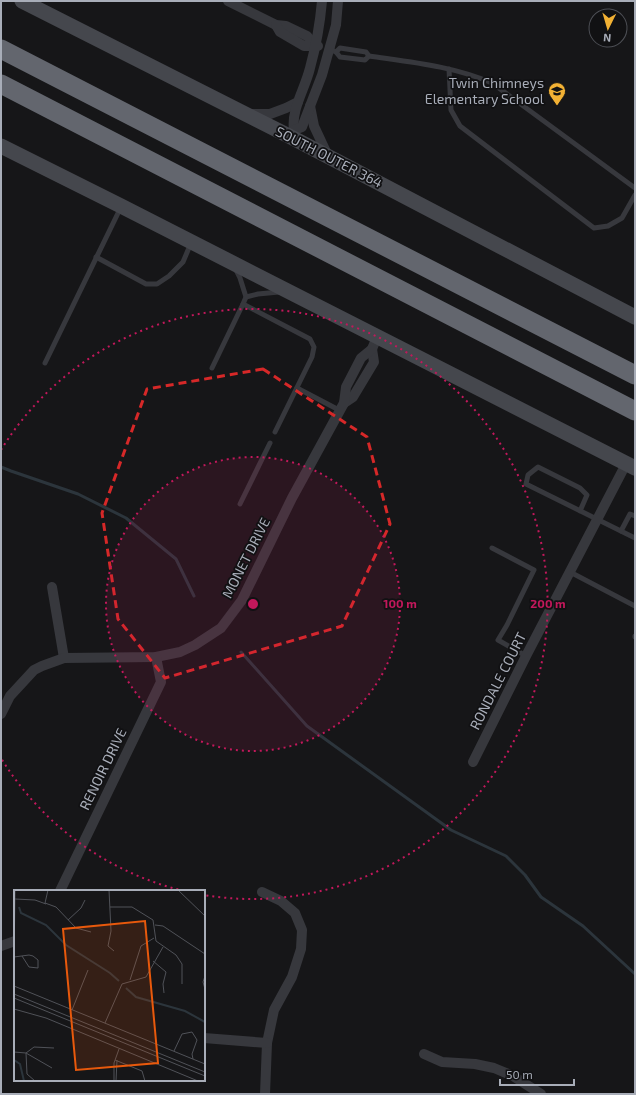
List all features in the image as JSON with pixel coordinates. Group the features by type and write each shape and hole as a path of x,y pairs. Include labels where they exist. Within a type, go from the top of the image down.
{"highway":[{"path":"1,49 635,375"},
{"path":"1,84 635,410"}],"main road":[{"name":"SOUTH OUTER 364","path":"22,1 246,114 291,133 328,156 635,317"},
{"path":"1,146 288,292 374,343 631,466"}],"street":[{"path":"228,1 276,25 286,26 307,36 316,45 332,51"},
{"path":"291,133 292,120 310,70 316,45 322,1"},
{"path":"291,133 302,126 332,51 338,1"},
{"path":"246,114 270,114 298,102"},
{"path":"310,105 314,126 328,156"},
{"name":"MONET DRIVE","path":"1,714 10,696 34,670 42,666 64,658 156,657 186,650 222,628 242,600 292,498 342,407 353,396 374,362 374,343"},
{"name":"RONDALE COURT","path":"473,762 597,519 631,466"},
{"path":"52,587 64,658"},
{"name":"RENOIR DRIVE","path":"60,890 161,682 156,657"},
{"path":"262,892 281,901 295,913 302,930 301,949 292,977 274,1010 267,1043 265,1094"},
{"path":"1,946 14,941"},
{"path":"205,1038 267,1043"},
{"path":"424,1054 442,1062 475,1064 494,1068 513,1076 541,1094"}],"lane":[{"path":"332,51 340,48 366,52 369,56 423,64 473,74 492,83 635,188"},
{"path":"332,51 340,57 365,60 369,56"},
{"path":"449,69 451,110 460,126 594,228 608,226 622,218 635,195"},
{"path":"45,363 121,206"},
{"path":"96,257 146,284 156,284 169,276 183,262 191,242"},
{"path":"212,368 246,297 240,278 232,263"},
{"path":"246,297 258,294 288,292"},
{"path":"243,304 310,339 314,347 312,357 275,432"},
{"path":"297,388 342,407"},
{"path":"240,504 270,443"},
{"path":"580,511 587,495 580,488 538,467 528,475 526,484 580,511 635,538"},
{"path":"621,531 630,514 635,516"},
{"path":"492,548 534,570 498,640 526,656"},
{"path":"570,572 635,606"}],"highlighted area":[{"path":"263,369 367,437 390,524 342,626 165,678 118,619 102,513 147,389"}],"waterway":[{"path":"1,467 78,494 126,518 176,559 194,596"},
{"path":"241,652 307,726 451,830 506,856 525,875 541,897 583,926 635,974"}],"place":[{"name":"Twin Chimneys Elementary School","path":"557,106"}]}
